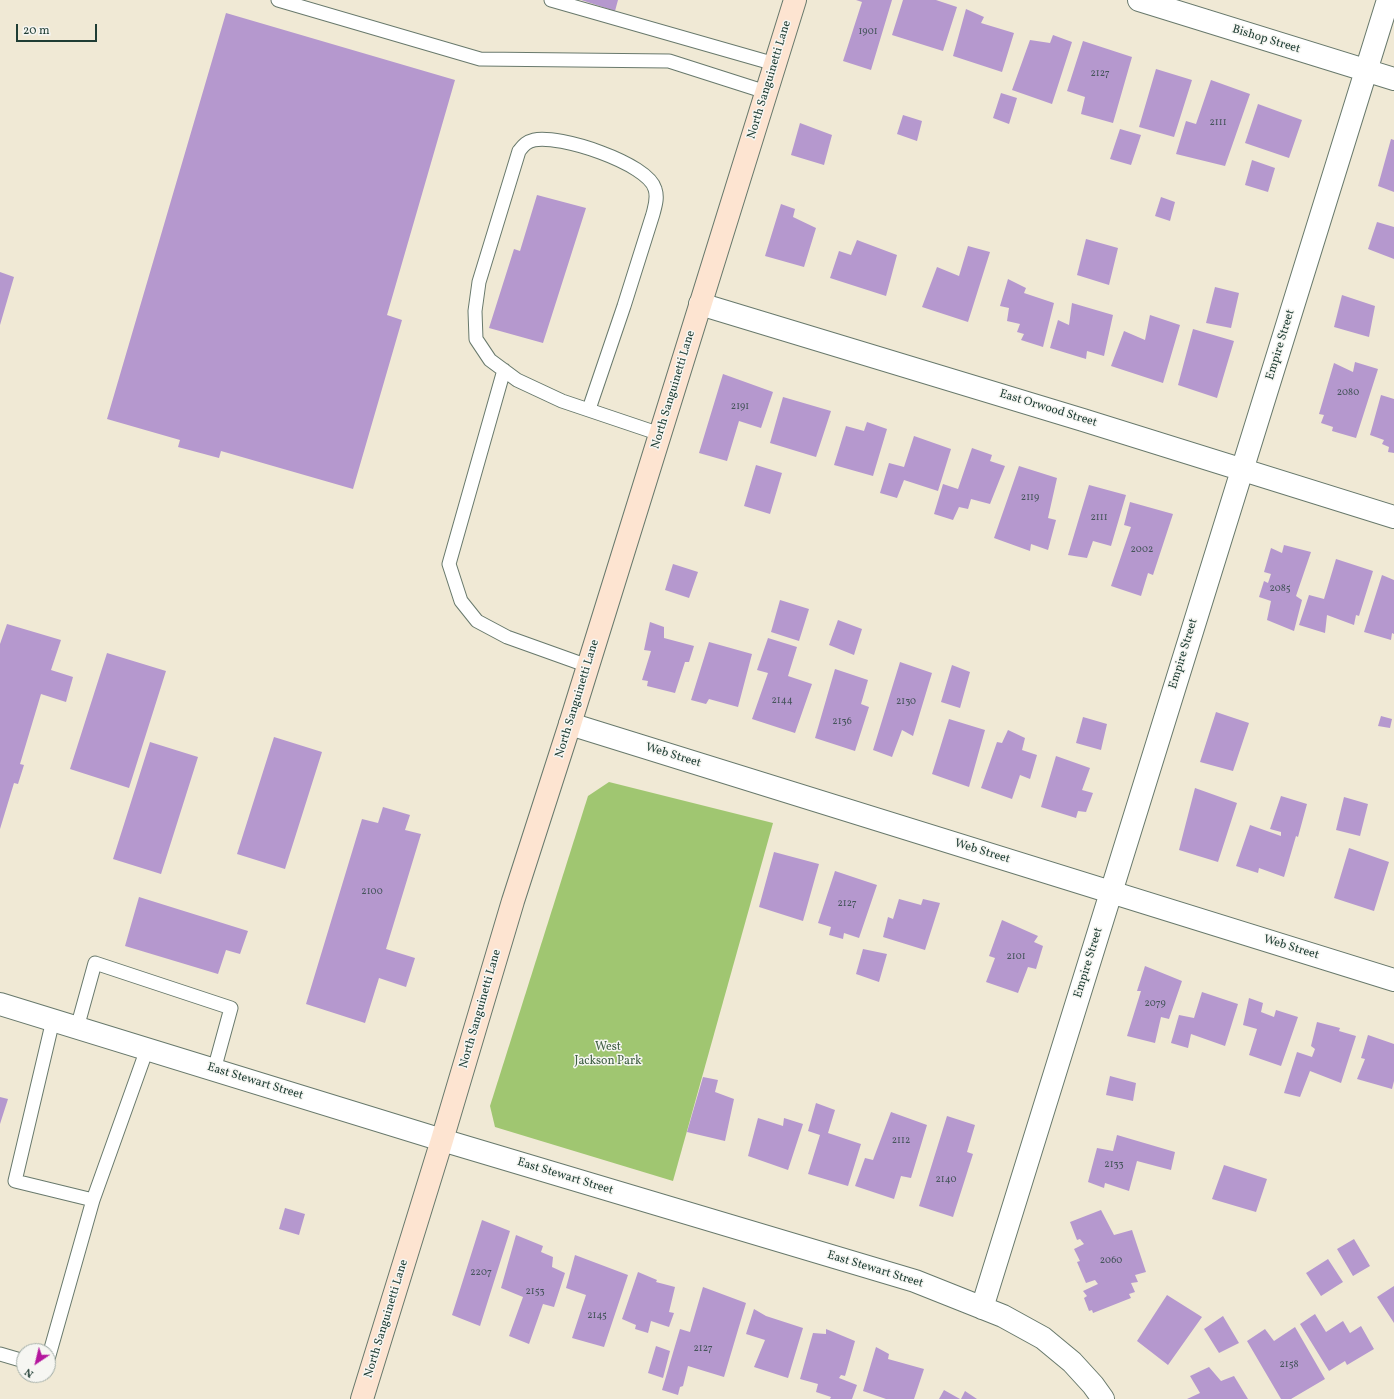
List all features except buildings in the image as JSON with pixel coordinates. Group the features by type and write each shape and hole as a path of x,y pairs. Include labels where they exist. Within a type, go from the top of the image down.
{"street":[{"name":"North Sanguinetti Lane","path":"362,1399 442,1140 512,902 570,724 795,0"},
{"name":"Bishop Street","path":"1139,0 1394,79"},
{"name":"Empire Street","path":"982,1308 1388,0"},
{"name":"East Orwood Street","path":"700,304 1068,415 1394,517"},
{"name":"Web Street","path":"570,724 1394,980"},
{"name":"East Stewart Street","path":"0,1004 442,1140 915,1281 1003,1316 1043,1338 1072,1362 1093,1385 1102,1399"}],"lane":[{"path":"278,0 480,59 669,61 766,92"},
{"path":"551,0 775,64"},
{"path":"589,409 624,306 656,200 655,188 640,171 615,157 571,144 543,139 525,143 519,151 479,282 475,311 476,339 490,360 517,380 562,401 660,434"},
{"path":"504,370 449,564 461,601 477,621 507,637 588,666"},
{"path":"77,1028 95,963 231,1008 214,1070"},
{"path":"52,1020 15,1181 93,1200"},
{"path":"53,1343 93,1200 146,1049"},
{"path":"0,1354 16,1359"}],"green space":[{"name":"West Jackson Park","path":"609,782 773,823 673,1181 495,1127 490,1106 588,796"}]}
